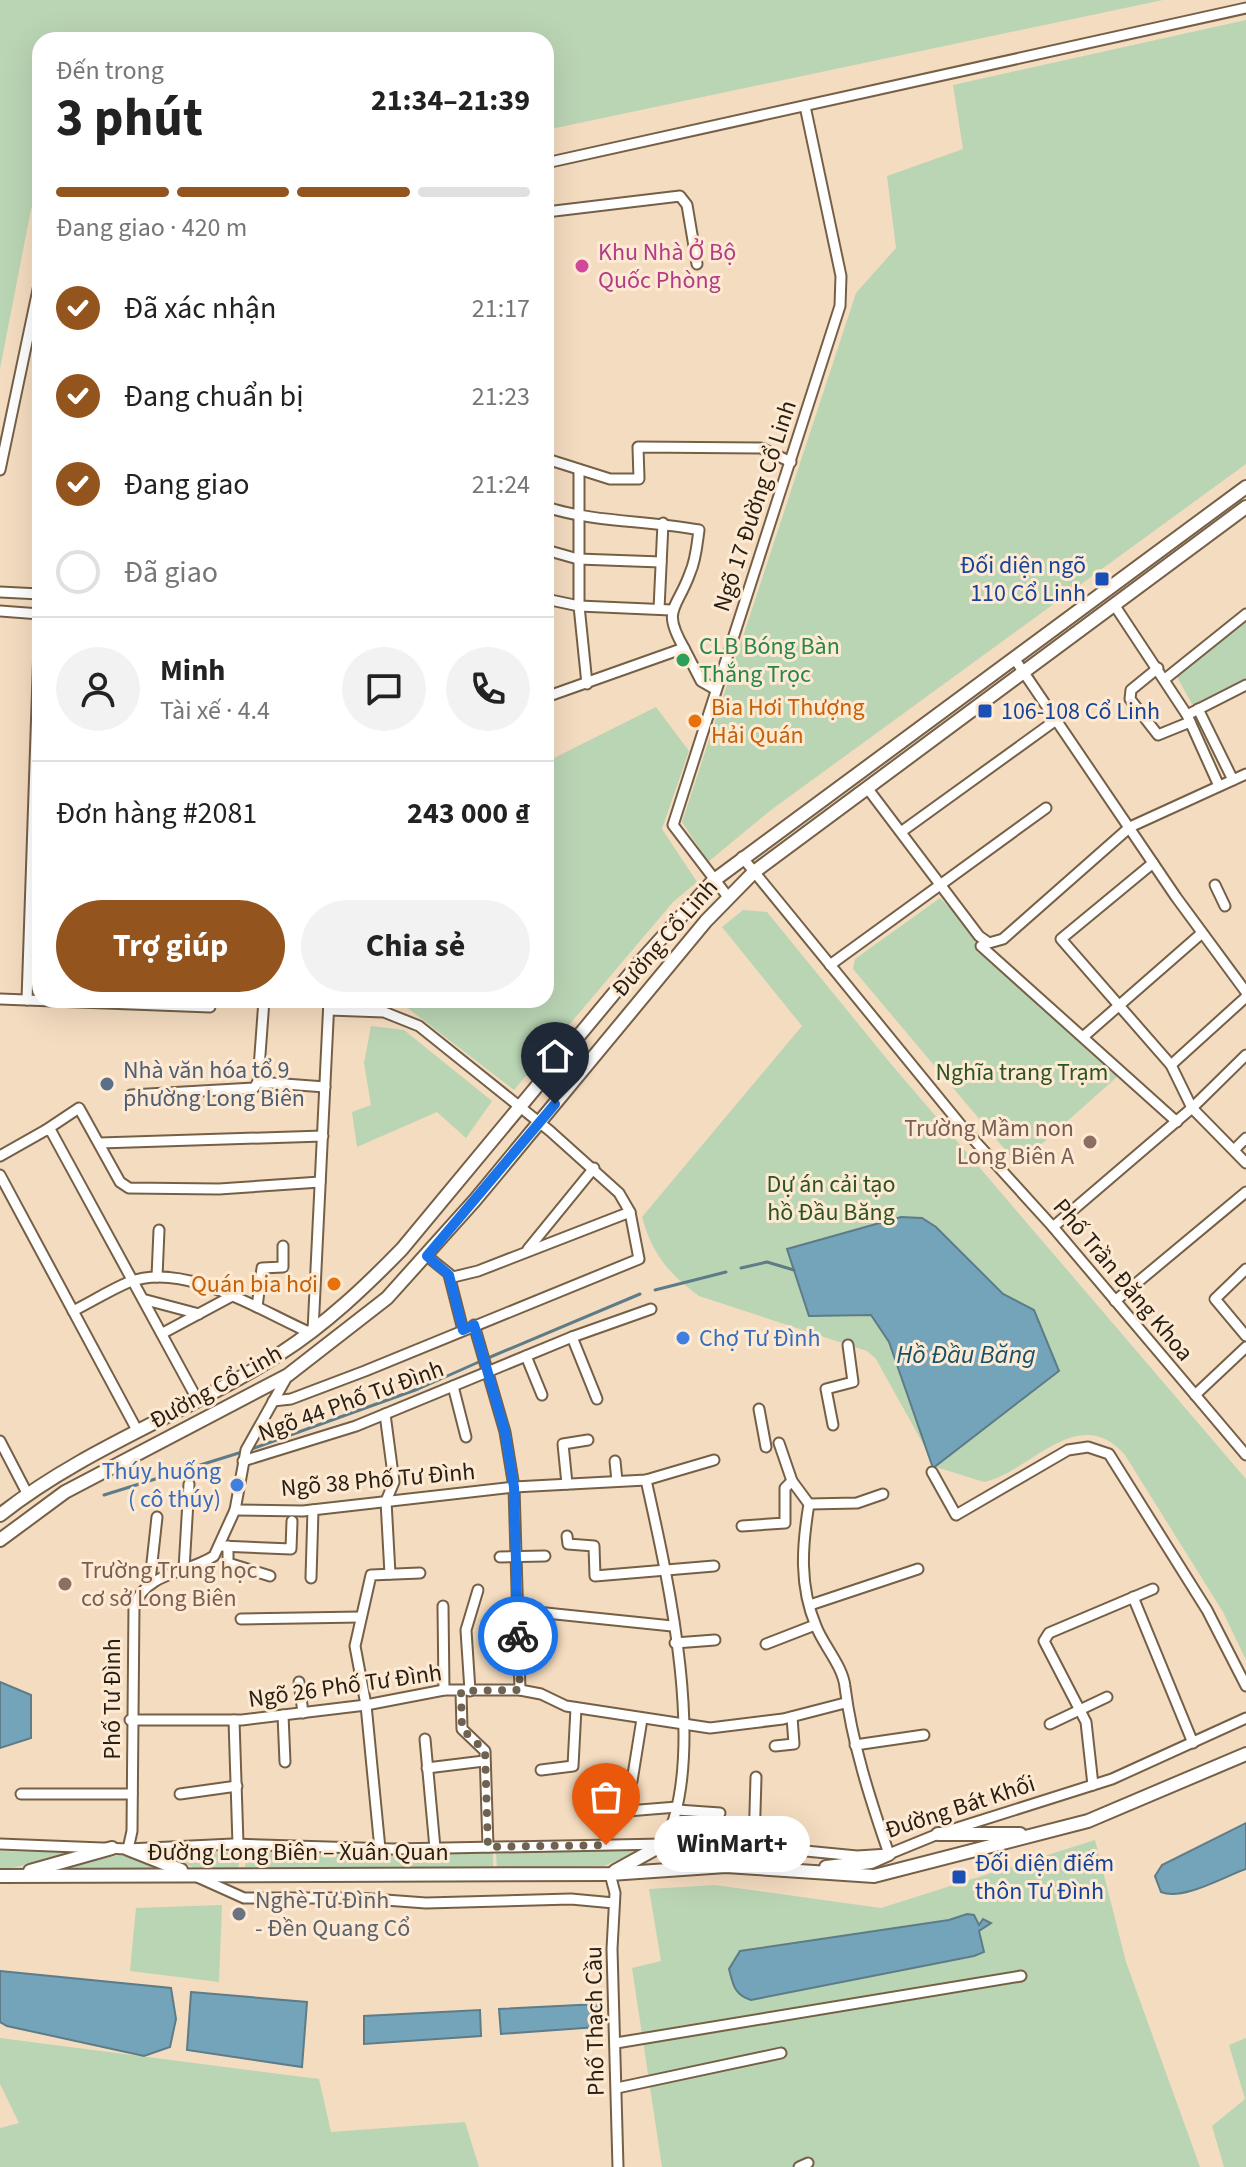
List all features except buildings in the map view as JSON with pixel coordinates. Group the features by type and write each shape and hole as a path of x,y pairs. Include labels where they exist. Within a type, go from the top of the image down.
{"main road":[{"name":"Đường Cổ Linh","path":"0,1515 27,1493 78,1460 197,1399 312,1332 363,1289 402,1249 640,962 713,881 1246,487"},
{"name":"Đường Cổ Linh","path":"0,1540 43,1507 88,1479 288,1375 387,1298 427,1256 728,897 754,872 1243,515"},
{"path":"78,1460 88,1479"},
{"name":"Đường Long Biên – Xuân Quan","path":"5,1876 610,1874 726,1866 874,1876 1088,1821 1246,1754"},
{"path":"938,1834 964,1837 1051,1830"},
{"path":"610,1874 664,1844"},
{"path":"5,1876 112,1848"},
{"path":"128,1849 187,1873"},
{"path":"791,1869 855,1865 889,1854"}],"street":[{"path":"554,161 1246,8"},
{"name":"Ngõ 17 Đường Cổ Linh","path":"728,897 673,825 835,329 842,283 805,106"},
{"path":"554,211 680,196 687,205 697,264"},
{"path":"0,470 32,318"},
{"path":"554,461 610,479 639,479 638,447 761,448 791,462"},
{"path":"579,470 579,606 587,684"},
{"path":"554,510 578,517 663,523 699,530 691,572 671,610 670,623 701,681 715,689"},
{"path":"659,609 663,523"},
{"path":"554,552 578,559 661,562"},
{"path":"0,592 32,594"},
{"path":"554,601 579,606 671,610"},
{"path":"1115,606 1165,679 1188,719 1219,786"},
{"path":"0,611 32,614"},
{"path":"1165,679 1246,614"},
{"path":"554,694 684,648"},
{"path":"1014,658 1246,995 1171,1065"},
{"path":"1158,668 1131,690 1130,699 1158,735 1188,719 1198,709 1246,685"},
{"path":"1198,709 1233,780"},
{"path":"901,832 1056,720"},
{"path":"868,789 979,936 989,943 996,943 1130,827 1245,776"},
{"path":"830,965 1046,808"},
{"path":"27,1000 32,852"},
{"name":"Phố Trần Đăng Khoa","path":"742,857 965,1130 1053,1227 1246,1455"},
{"path":"1153,863 1061,939 1171,1065 1192,1108 1246,1163"},
{"path":"1215,885 1225,906"},
{"path":"1083,1037 1202,933"},
{"path":"981,946 1177,1122"},
{"path":"0,999 32,1000"},
{"path":"131,1095 254,1088 258,1082 263,1008"},
{"path":"73,1311 136,1281 157,1277 207,1286 312,1332 329,1008"},
{"path":"273,1401 291,1399 365,1371 639,1259 630,1212 619,1193 594,1168 410,1021 384,1012 353,1008"},
{"path":"1053,1227 1177,1122 1246,1055"},
{"path":"258,1082 325,1087"},
{"path":"0,1156 79,1108 124,1186 137,1189 320,1182"},
{"path":"46,1130 51,1131 136,1281 197,1399"},
{"path":"100,1143 323,1136"},
{"path":"1234,1150 1246,1138"},
{"path":"528,1250 594,1168"},
{"path":"0,1175 137,1430"},
{"path":"1115,1301 1246,1192"},
{"path":"449,1275 478,1271 630,1212"},
{"path":"157,1277 159,1230"},
{"path":"257,1307 262,1268 283,1267 283,1246"},
{"path":"427,1256 449,1275 463,1330"},
{"path":"1246,1269 1215,1299 1246,1336"},
{"path":"163,1333 232,1296"},
{"path":"146,1300 199,1314"},
{"name":"Ngõ 44 Phố Tư Đình","path":"244,1456 385,1414 453,1386 487,1368 651,1309"},
{"path":"474,1325 505,1432 514,1487 520,1690"},
{"path":"572,1337 597,1399"},
{"path":"833,1425 826,1389 853,1382 848,1345"},
{"path":"1195,1395 1246,1347"},
{"path":"526,1356 542,1395"},
{"path":"270,1576 228,1563 224,1546 235,1510 244,1456 288,1375"},
{"path":"453,1386 466,1437"},
{"path":"759,1409 766,1447"},
{"path":"385,1414 394,1482 386,1501 390,1574"},
{"path":"567,1484 563,1444 588,1440"},
{"path":"0,1441 27,1493"},
{"path":"779,1443 792,1481 809,1504 802,1570 815,1625 845,1685 845,1703 855,1745 889,1854"},
{"path":"932,1472 956,1515 1068,1450 1088,1447 1109,1454 1207,1610 1246,1686"},
{"name":"Ngõ 38 Phố Tư Đình","path":"235,1510 313,1510 514,1487 646,1480 714,1460"},
{"path":"615,1461 617,1481"},
{"path":"646,1480 666,1571 685,1727 675,1824 664,1844"},
{"path":"742,1526 785,1523 785,1488 792,1481"},
{"path":"184,1569 189,1484"},
{"path":"809,1504 857,1503 883,1494"},
{"path":"311,1578 313,1510"},
{"name":"Phố Tư Đình","path":"128,1849 132,1794 130,1720 134,1605 140,1591 150,1581 157,1517"},
{"path":"150,1581 204,1562 224,1546 291,1549 292,1521"},
{"path":"567,1536 568,1544 594,1546 595,1576 714,1566"},
{"path":"500,1557 545,1556"},
{"path":"810,1605 918,1569"},
{"path":"380,1849 366,1705 355,1646 371,1575 420,1573"},
{"path":"1093,1785 1086,1722 1044,1641 1049,1633 1153,1589"},
{"path":"478,1590 466,1630 466,1691 462,1729 485,1751 488,1847"},
{"path":"1133,1597 1193,1743"},
{"path":"443,1606 444,1690"},
{"path":"517,1610 672,1626"},
{"path":"241,1619 361,1617"},
{"path":"766,1644 815,1625"},
{"path":"675,1643 715,1640"},
{"path":"299,1682 303,1713"},
{"name":"Ngõ 26 Phố Tư Đình","path":"130,1720 234,1720 366,1705 444,1690 520,1690 576,1708 685,1727 710,1728 792,1717 845,1703"},
{"path":"1050,1724 1107,1697"},
{"path":"541,1770 573,1766 576,1708"},
{"path":"283,1715 285,1762"},
{"path":"775,1746 794,1744 792,1717"},
{"name":"Đường Bát Khối","path":"0,1844 128,1849 238,1844 380,1849 664,1844 754,1846 825,1855 889,1854 938,1834 1093,1785 1246,1718"},
{"path":"632,1781 642,1719"},
{"path":"234,1720 238,1844"},
{"path":"855,1745 924,1735"},
{"path":"425,1739 435,1848"},
{"path":"427,1768 484,1761"},
{"path":"754,1846 756,1777"},
{"path":"180,1794 237,1786"},
{"path":"21,1794 132,1794"},
{"path":"590,1814 677,1808 720,1813"},
{"path":"187,1873 244,1898 358,1898 426,1903 571,1899 614,1903"},
{"name":"Phố Thạch Cầu","path":"610,1874 614,1903 612,1949 618,2167"},
{"path":"616,2043 1021,1976"},
{"path":"617,2088 781,2053"}],"green space":[{"path":"0,0 1163,0 554,128 554,32 32,32 32,208 0,369"},
{"path":"1246,20 1246,464 771,810 708,862 682,822 856,293 896,248 887,176 963,149 953,85"},
{"path":"1246,619 1246,681 1200,704 1192,704 1176,675"},
{"path":"656,707 689,751 662,829 697,882 673,902 514,1090 407,1008 554,1008 554,758"},
{"name":"Nghĩa trang Trạm","path":"940,898 1118,1076 1018,1165 853,969 855,959"},
{"name":"Dự án cải tạo hồ Đầu Băng","path":"743,910 767,912 891,1064 1246,1479 1246,1660 1223,1612 1125,1455 1107,1440 1090,1435 1072,1437 1054,1444 1002,1476 984,1482 936,1467 876,1359 867,1351 699,1296 663,1262 651,1242 642,1217 802,1026 722,927"},
{"path":"371,1026 404,1030 492,1101 466,1138 437,1112 357,1147 352,1112 371,1105 364,1063"},
{"path":"1095,1840 1126,1962 1200,2167 662,2167 632,1968 661,1961 649,1889 715,1885 881,1908"},
{"path":"652,1845 604,1866 497,1870 496,1851"},
{"path":"0,1851 75,1852 67,1857 0,1870"},
{"path":"246,1851 493,1851 493,1870 245,1867"},
{"path":"242,1852 238,1868 193,1867 156,1853"},
{"path":"135,1854 171,1869 39,1871"},
{"path":"222,1905 219,1982 130,1971 136,1908"},
{"path":"0,2038 319,2079 331,2132 465,2122 479,2167 0,2167 0,2128 19,2123 0,2084"},
{"path":"1246,2038 1246,2167 1224,2167 1212,2126 1245,2099 1229,2045"}],"water":[{"name":"Hồ Đầu Băng","path":"901,1217 922,1218 936,1227 1003,1294 1034,1310 1059,1371 933,1468 889,1342 871,1315 809,1316 787,1249"},
{"path":"0,1682 31,1695 31,1738 0,1748"},
{"path":"1246,1823 1246,1869 1191,1891 1161,1892 1155,1876 1162,1865"},
{"path":"974,1915 979,1925 983,1919 991,1923 979,1931 984,1952 974,1956 751,2000 738,1992 729,1969 740,1951 949,1920"},
{"path":"0,1971 171,1988 176,2019 170,2047 144,2056 7,2026 0,2022"},
{"path":"191,1992 307,2002 302,2067 187,2050"},
{"path":"598,2004 597,2027 501,2034 499,2009"},
{"path":"480,2010 481,2036 364,2044 364,2016"}],"waterway":[{"path":"741,1268 767,1262 794,1270"},
{"path":"655,1290 726,1272"},
{"path":"488,1358 640,1294"},
{"path":"249,1450 418,1389 481,1361"},
{"path":"104,1495 242,1452"}],"way so far":[{"path":"518,1636 520,1690 461,1691 462,1729 485,1751 488,1847 606,1845"}],"place":[{"name":"Khu Nhà Ở Bộ Quốc Phòng","path":"582,266"},
{"name":"Đối diện ngõ 110 Cổ Linh","path":"1102,579"},
{"name":"CLB Bóng Bàn Thắng Trọc","path":"683,660"},
{"name":"106-108 Cổ Linh","path":"985,711"},
{"name":"Bia Hơi Thượng Hải Quán","path":"695,721"},
{"name":"Nhà văn hóa tổ 9 phường Long Biên","path":"107,1084"},
{"name":"Trường Mầm non Long Biên A","path":"1090,1142"},
{"name":"Quán bia hơi","path":"334,1284"},
{"name":"Chợ Tư Đình","path":"683,1338"},
{"name":"Thúy huống ( cô thúy)","path":"237,1485"},
{"name":"Trường Trung học cơ sở Long Biên","path":"65,1584"},
{"name":"WinMart+","path":"606,1845"},
{"name":"Đối diện điếm thôn Tư Đình","path":"959,1877"},
{"name":"Nghè Tư Đình - Đền Quang Cổ","path":"239,1914"}],"route":[{"path":"518,1636 514,1487 505,1432 474,1325 463,1330 449,1275 427,1256 555,1104"}]}
